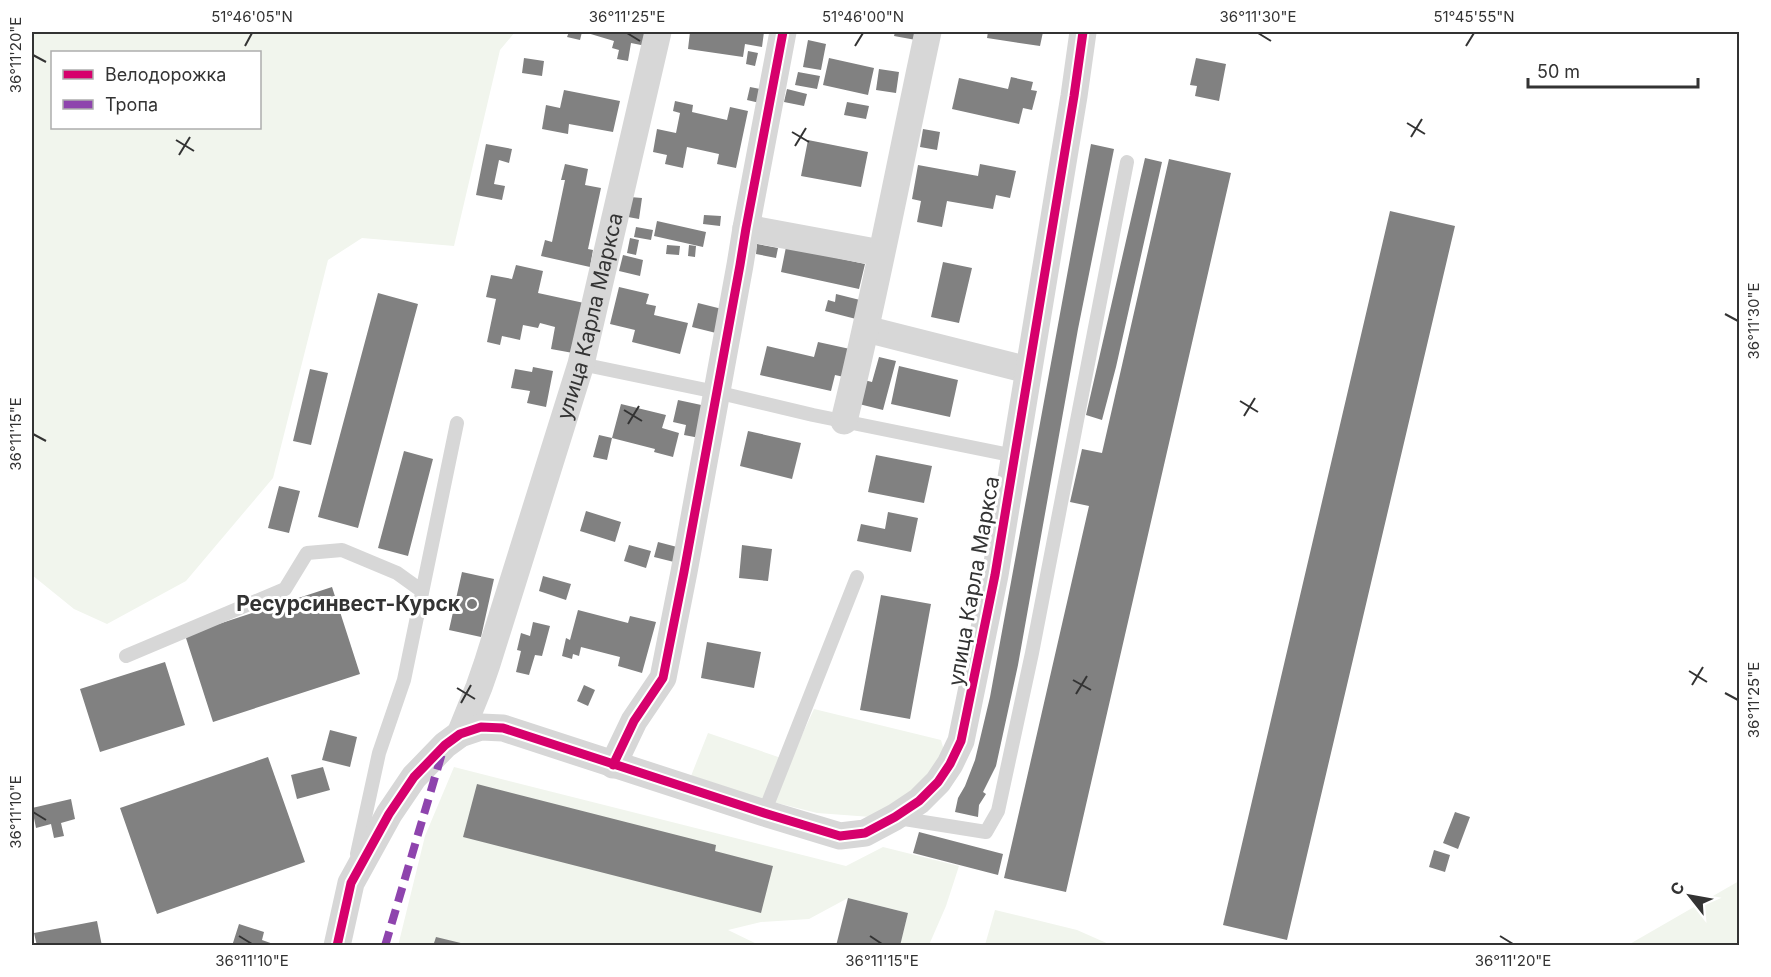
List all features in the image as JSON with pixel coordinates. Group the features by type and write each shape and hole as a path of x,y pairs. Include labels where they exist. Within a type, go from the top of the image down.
{"street":[{"name":"улица Карла Маркса","path":"460,734 487,664 581,364 658,32"},
{"path":"613,765 634,721 663,678 783,32"},
{"path":"844,421 866,329 928,32"},
{"name":"улица Карла Маркса","path":"337,945 351,883 389,814 414,777 445,745 460,734 482,727 503,728 840,836 865,833 895,818 919,801 938,782 961,741 993,586 1083,32"},
{"path":"746,228 881,253"},
{"path":"866,329 1028,370"}],"lane":[{"path":"895,818 986,832 998,811 1032,653 1127,162"},
{"path":"581,364 1015,456"},
{"path":"351,883 379,753 404,680 457,423"},
{"path":"126,656 285,589 307,553 342,550 397,573 423,591"},
{"path":"764,813 857,577"}],"shaded area":[{"path":"32,32 515,32 500,50 454,246 362,238 328,260 273,478 186,581 107,624 74,609 32,575"},
{"path":"814,709 941,740 945,754 906,801 871,817 817,813 757,798 691,776 708,733 790,761"},
{"path":"454,767 846,866 883,847 959,866 946,906 929,945 900,945 908,913 848,898 809,919 761,922 728,930 759,945 398,946 425,836"},
{"path":"1739,881 1739,945 1628,945"},
{"path":"995,910 1077,930 1111,945 985,945"}],"building":[{"path":"569,32 582,32 580,40 567,37"},
{"path":"584,32 649,32 646,46 631,43 628,61 617,59 619,50 612,48 614,41"},
{"path":"690,32 764,32 762,47 745,44 743,57 688,49"},
{"path":"895,32 917,32 916,40 894,36"},
{"path":"988,32 1043,32 1040,46 987,38"},
{"path":"808,40 826,44 821,70 803,67"},
{"path":"748,51 758,53 755,66 746,64"},
{"path":"524,58 544,61 542,76 522,73"},
{"path":"829,58 874,68 868,95 823,85"},
{"path":"1196,58 1226,64 1219,101 1195,96 1197,86 1190,85"},
{"path":"879,69 899,72 896,93 876,90"},
{"path":"798,72 820,76 817,89 795,85"},
{"path":"1011,77 1033,82 1031,90 1037,91 1032,110 1023,108 1019,124 952,109 959,78 1008,89"},
{"path":"750,87 771,91 768,105 747,100"},
{"path":"787,89 807,94 804,106 784,102"},
{"path":"564,90 620,101 613,132 569,124 568,134 542,129 546,105 560,108"},
{"path":"675,101 693,105 692,112 727,120 730,107 748,111 736,168 717,164 719,154 687,147 683,168 665,164 667,155 653,152 657,129 676,133 680,113 673,111"},
{"path":"847,102 869,106 866,119 844,115"},
{"path":"923,129 940,132 937,150 920,147"},
{"path":"808,140 868,152 861,187 801,176"},
{"path":"486,144 512,149 509,163 499,160 494,184 505,186 502,200 476,195"},
{"path":"1091,144 1114,149 1078,329 1018,665 996,766 983,792 986,794 979,805 978,817 955,812 958,798 975,760 990,697"},
{"path":"1145,158 1162,162 1102,420 1086,415"},
{"path":"1169,159 1231,173 1066,892 1004,878 1089,506 1070,502 1082,449 1102,453"},
{"path":"565,164 588,169 585,185 601,188 588,249 593,250 590,267 541,256 545,240 552,242 565,180 561,180"},
{"path":"980,164 1016,171 1010,198 996,195 993,209 947,201 942,227 917,222 921,201 912,199 918,165 978,176"},
{"path":"630,197 642,198 639,219 628,217"},
{"path":"1390,211 1455,226 1287,940 1223,925"},
{"path":"704,215 721,216 720,226 703,224"},
{"path":"657,221 706,232 703,247 654,236"},
{"path":"636,227 653,230 651,240 634,237"},
{"path":"630,238 639,240 636,255 627,253"},
{"path":"757,244 778,248 776,258 756,254"},
{"path":"667,245 680,246 679,255 666,254"},
{"path":"689,245 696,246 695,257 688,256"},
{"path":"786,247 865,264 859,289 781,272"},
{"path":"623,255 643,260 640,276 619,271"},
{"path":"943,262 972,268 959,323 931,317"},
{"path":"516,265 543,271 538,293 584,303 573,353 551,349 555,327 540,323 538,328 523,325 520,340 502,336 500,345 487,342 496,299 486,297 491,275 512,279"},
{"path":"619,287 649,294 646,304 656,306 654,315 688,323 680,354 632,342 635,330 610,324"},
{"path":"378,293 418,304 358,528 318,517"},
{"path":"836,294 860,300 856,319 825,311 828,300 835,302"},
{"path":"698,303 730,311 724,335 692,327"},
{"path":"818,342 850,349 844,377 835,375 831,391 760,375 767,346 814,357"},
{"path":"879,357 896,361 883,410 855,403 860,379 872,382"},
{"path":"899,366 958,380 950,417 891,404"},
{"path":"533,367 553,371 546,407 527,403 530,391 511,388 515,369 532,372"},
{"path":"310,369 328,373 311,445 293,441"},
{"path":"678,400 706,406 705,439 684,435 686,425 673,422"},
{"path":"621,404 666,415 662,428 679,433 673,457 654,452 655,449 612,438"},
{"path":"748,431 801,443 792,479 740,466"},
{"path":"599,435 612,438 607,460 593,457"},
{"path":"404,451 433,459 408,556 378,548"},
{"path":"876,455 932,466 924,503 868,492"},
{"path":"279,486 300,491 289,533 268,528"},
{"path":"586,511 621,522 615,542 580,531"},
{"path":"888,512 918,518 911,552 857,541 861,524 885,529"},
{"path":"658,542 677,547 674,562 654,557"},
{"path":"629,545 651,551 646,568 624,561"},
{"path":"742,545 772,549 768,581 739,578"},
{"name":"Ресурсинвест-Курск","path":"462,572 494,579 481,637 449,630"},
{"path":"543,576 571,584 566,600 539,591"},
{"path":"332,587 360,674 213,722 185,635"},
{"path":"881,595 931,604 910,719 860,710"},
{"path":"578,610 628,623 630,616 656,622 642,673 618,666 620,657 581,647 579,656 573,654 572,659 562,656 566,638 570,640"},
{"path":"533,622 550,626 542,656 535,655 529,675 516,672 521,651 517,650 521,633 530,636"},
{"path":"707,642 761,652 754,688 701,678"},
{"path":"165,662 185,725 100,752 80,689"},
{"path":"584,685 595,690 588,706 577,701"},
{"path":"330,730 357,737 350,767 322,760"},
{"path":"268,757 305,862 157,914 120,808"},
{"path":"323,767 330,790 297,799 291,775"},
{"path":"477,784 716,845 715,851 773,866 761,913 463,837"},
{"path":"71,799 75,819 61,823 64,836 54,838 51,824 36,828 32,808"},
{"path":"1455,812 1470,817 1458,849 1443,843"},
{"path":"919,832 1003,854 998,875 913,853"},
{"path":"1434,850 1450,855 1445,872 1429,867"},
{"path":"848,898 908,913 900,946 836,946"},
{"path":"97,921 102,946 37,946 34,933"},
{"path":"239,924 264,932 262,940 279,946 232,946"},
{"path":"436,937 469,945 469,946 433,946"}],"marked path":[{"path":"385,946 443,750"}],"cycle path":[{"path":"613,765 634,721 663,678 783,32"},
{"path":"337,946 351,883 389,814 414,777 445,745 460,734 481,727 503,728 840,836 865,833 895,817 919,801 938,782 961,741 995,575 1083,32"}],"place":[{"name":"Ресурсинвест-Курск","path":"472,604"}]}
